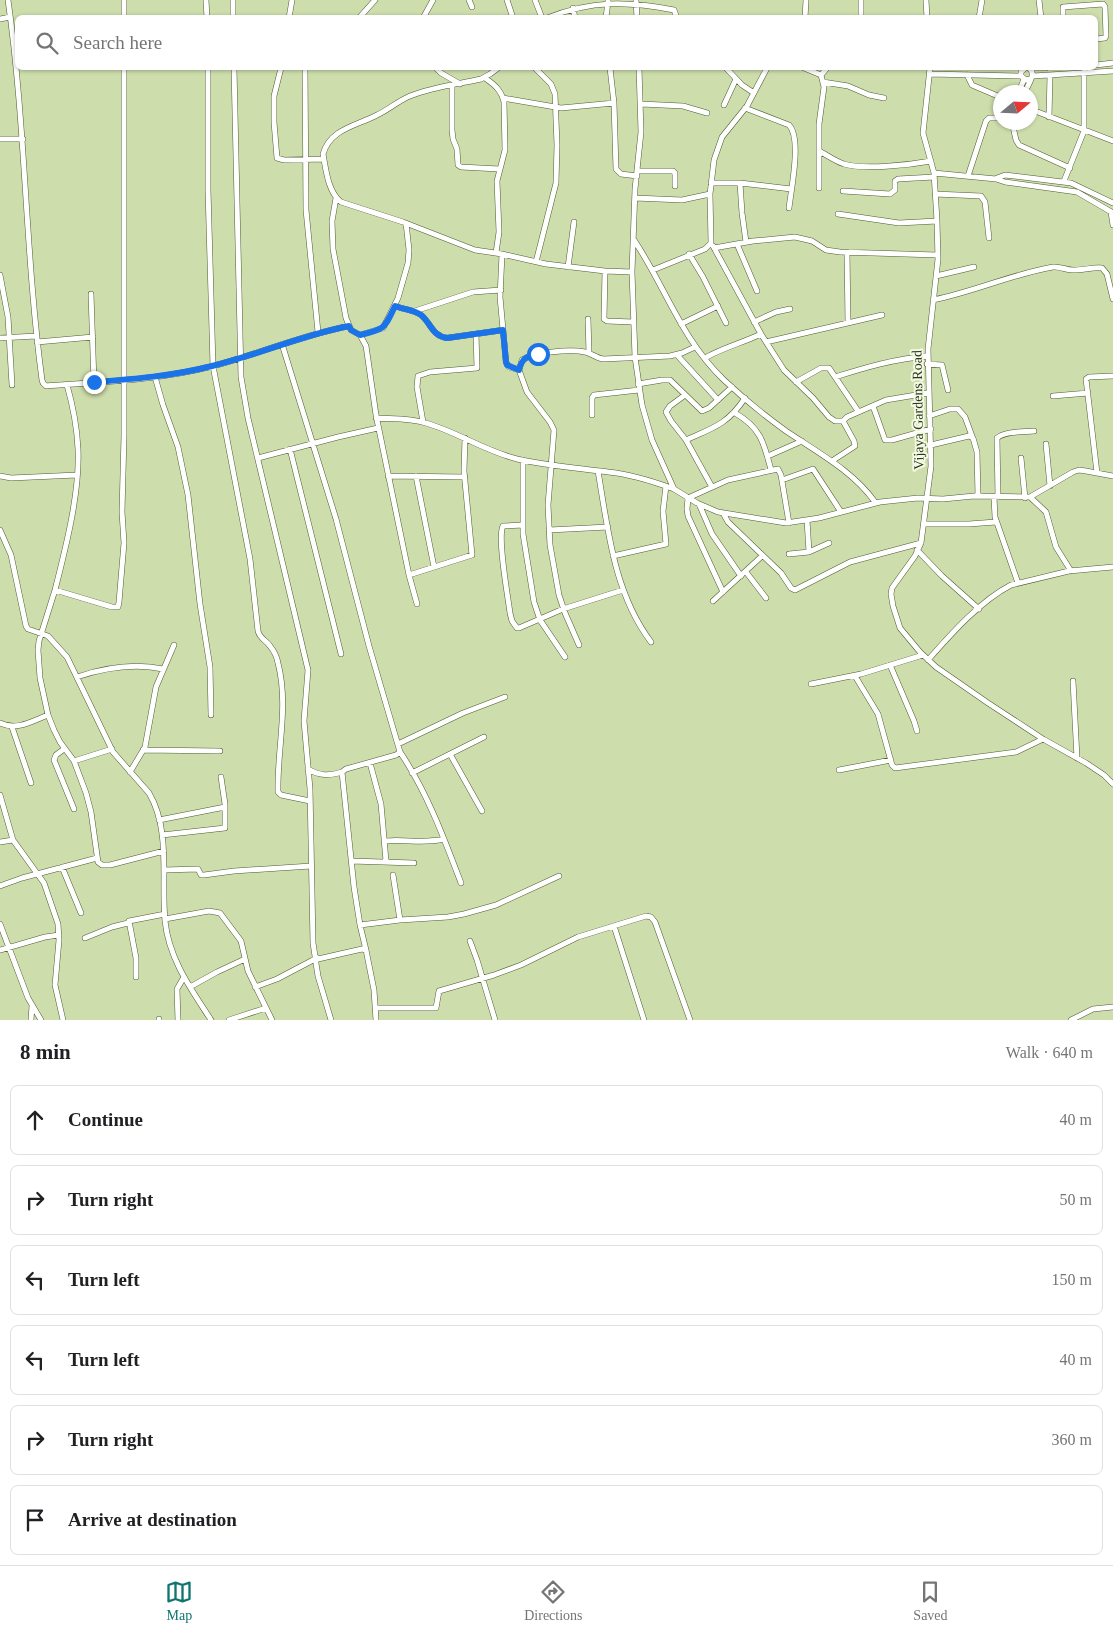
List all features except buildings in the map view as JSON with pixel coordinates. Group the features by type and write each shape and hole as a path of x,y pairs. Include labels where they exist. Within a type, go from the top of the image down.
{"street":[{"path":"8,0 15,50"},
{"path":"124,0 124,15"},
{"path":"206,0 207,15"},
{"path":"233,0 233,15"},
{"path":"290,15 292,0"},
{"path":"362,15 375,0"},
{"path":"425,15 433,0"},
{"path":"469,0 472,7"},
{"path":"507,0 512,15"},
{"path":"535,0 541,15"},
{"path":"805,15 806,0"},
{"path":"861,0 861,15"},
{"path":"926,0 927,15"},
{"path":"980,15 982,0"},
{"path":"1039,0 1041,15"},
{"path":"606,15 608,1"},
{"path":"555,15 573,8 608,1 636,2 674,10 676,15"},
{"path":"636,2 637,15"},
{"path":"1063,15 1063,8 1065,6 1103,4 1105,6 1106,36 1105,38 1098,39"},
{"path":"573,8 574,15"},
{"path":"0,19 10,17"},
{"path":"1098,64 1113,63"},
{"path":"17,70 36,336 43,383 46,386 155,377 213,366 318,332 349,326"},
{"path":"55,590 112,607 118,607 124,543 122,512 124,70"},
{"path":"208,70 208,190 213,366 250,559 258,632 275,654 282,685 283,720 280,741 278,792 310,802"},
{"path":"234,70 240,358 244,398 308,676 304,713 310,802 312,934 320,981 331,1020"},
{"path":"280,70 274,96 275,154 280,160 324,159"},
{"path":"305,70 306,210 318,332"},
{"path":"438,70 461,84"},
{"path":"496,70 486,78 409,96 377,115 341,130 329,142 323,154 332,190 336,198 341,202 466,247 536,262 605,271 632,272"},
{"path":"536,262 556,183 557,145 555,94 551,84 537,70"},
{"path":"610,70 614,103 616,169 621,174 673,171 675,174 675,186"},
{"path":"639,70 641,132 635,198 632,272 635,357 638,387 652,440 674,489"},
{"path":"728,70 754,92"},
{"path":"766,70 745,108 722,137 714,160 710,194 712,245 754,322 784,370 814,398 832,420 843,421 858,411 886,400 928,393"},
{"path":"809,70 821,75"},
{"path":"821,75 825,70"},
{"name":"Vijaya Gardens Road","path":"930,70 923,133 934,175 938,254 928,356 931,445 928,499 921,543 906,570 895,582 891,594 893,606 900,628 928,660 988,703 1043,739 1077,758 1113,784"},
{"path":"1024,70 1021,72 1027,77"},
{"path":"1023,85 1027,77 1033,72 1030,70"},
{"path":"930,74 1027,77 1113,71"},
{"path":"1064,181 1084,131 1084,72"},
{"path":"819,188 820,114 824,92 821,75"},
{"path":"967,75 972,85 993,94"},
{"path":"1049,117 1050,75"},
{"path":"1026,85 1027,77"},
{"path":"486,78 497,87 503,98 505,150 497,181 499,232 496,253"},
{"path":"724,105 736,78"},
{"path":"823,82 848,86 869,95 884,98"},
{"path":"452,86 452,130 457,150 458,165 499,169"},
{"path":"503,98 555,107 614,103"},
{"path":"641,104 683,106 708,113"},
{"path":"745,108 789,125 792,128 795,142 789,208"},
{"path":"1038,112 1113,141"},
{"path":"968,176 986,121 989,118 993,118"},
{"path":"1014,130 1019,145 1070,168"},
{"path":"0,132 1,139 23,139"},
{"path":"819,151 838,161 849,164 898,165 931,162"},
{"path":"843,191 890,194 895,190 895,181 898,179 934,175 996,179 1005,182 1077,192 1112,212 1113,225"},
{"path":"996,179 1005,175 1064,181 1087,189 1113,203"},
{"path":"711,183 740,183 791,189"},
{"path":"740,183 746,242"},
{"path":"635,198 682,200 710,194"},
{"path":"935,194 981,196 985,202 989,238"},
{"path":"336,198 332,221 333,249 349,326 351,330 360,335 366,346 376,418 409,575 417,604"},
{"path":"838,214 899,223 937,222"},
{"path":"568,266 574,222"},
{"path":"360,335 383,328 395,306 409,258 406,224"},
{"path":"653,270 712,245 737,244 781,238 804,238 826,250 938,254"},
{"path":"634,239 653,270 681,324 695,347 705,358 732,387 784,430 832,460 866,491 874,502"},
{"path":"737,244 757,291"},
{"path":"847,252 848,323"},
{"path":"502,254 501,290 507,365 519,370"},
{"path":"688,254 703,276 726,323"},
{"path":"933,300 955,296 1056,266 1073,271 1102,268 1107,274 1113,298"},
{"path":"936,276 974,267"},
{"path":"605,271 604,319 608,321 633,322"},
{"path":"0,275 8,317 12,385"},
{"path":"413,312 473,292 501,290"},
{"path":"91,294 94,382"},
{"path":"395,306 420,314 433,331 442,338 503,330"},
{"path":"681,324 718,306"},
{"path":"754,322 776,312 790,310"},
{"path":"766,342 882,314"},
{"path":"588,319 589,353"},
{"path":"423,422 417,387 418,376 430,372 477,368 476,334"},
{"path":"705,358 718,350 743,343 761,334"},
{"path":"0,338 36,336"},
{"path":"37,342 92,337"},
{"path":"282,344 336,520 369,646 400,752 444,839 462,883"},
{"path":"579,645 559,595 548,530 554,430 528,392 519,370 522,360 538,354 579,351 603,359 677,355 695,347"},
{"path":"677,355 718,400"},
{"path":"835,377 883,362 928,356"},
{"path":"928,364 942,365 948,390"},
{"path":"796,382 825,368 832,372 858,411"},
{"path":"1097,473 1087,378 1113,376"},
{"path":"155,377 178,447 188,495 200,604 210,667 211,716"},
{"path":"592,415 592,398 594,395 638,387 667,379 702,411 709,408 732,387"},
{"path":"67,385 76,428 78,475 68,539 38,650 40,678 48,715 64,748 74,761 90,806 97,858 100,864 110,865 164,851"},
{"path":"1053,396 1088,393"},
{"path":"685,395 670,406 666,412 686,440 712,487"},
{"path":"686,440 720,424 735,413 745,398"},
{"path":"873,406 886,440 930,429"},
{"path":"930,416 950,409 958,409 965,417 975,441 977,452 978,496"},
{"path":"735,413 743,417 759,433 764,441 771,470"},
{"path":"376,418 423,422 465,438 492,451 523,460 551,466 642,478 674,489 699,504 723,513 776,522 789,523 807,520 874,502 978,496 1027,497 1079,470 1113,476"},
{"path":"832,460 855,446 843,421"},
{"path":"258,458 378,428"},
{"path":"1018,583 996,522 994,510 997,438 1001,435 1034,431"},
{"path":"931,445 972,436"},
{"path":"409,575 472,555 465,477 465,438"},
{"path":"768,456 802,441"},
{"path":"1046,444 1050,486"},
{"path":"290,450 341,654"},
{"path":"1021,458 1027,497 1046,512 1056,547 1071,571"},
{"path":"523,460 523,525 527,568 534,602 540,620 565,656"},
{"path":"688,498 728,480 778,469 782,480 789,523"},
{"path":"782,480 813,469 841,512"},
{"path":"598,471 613,556 623,590 635,619 652,642"},
{"path":"0,476 11,478 78,475"},
{"path":"388,476 465,477"},
{"path":"416,476 434,567"},
{"path":"613,556 666,544 663,511 666,486"},
{"path":"688,498 688,516 723,592"},
{"path":"699,504 712,534 766,598"},
{"path":"723,513 728,522 780,573 792,590 850,562 921,543"},
{"path":"807,520 808,552"},
{"path":"924,524 996,522"},
{"path":"523,525 503,526 501,531 502,557 510,613 512,621 517,628 563,609 623,590"},
{"path":"548,530 608,526"},
{"path":"0,530 11,555 26,626 28,629 42,632 48,636 67,657 112,749 150,793 162,835 165,916 170,949 184,977 211,1020"},
{"path":"789,554 808,552 830,543"},
{"path":"918,550 956,590 969,598 979,609"},
{"path":"713,601 762,556"},
{"path":"928,660 955,630 1003,589 1018,583 1071,571 1113,567"},
{"path":"130,772 147,740 156,687 174,645"},
{"path":"811,684 855,676 923,655"},
{"path":"890,665 917,731"},
{"path":"77,677 97,671 123,667 148,666 163,668"},
{"path":"855,676 878,714 895,768 1016,752 1043,739"},
{"path":"1073,681 1077,758"},
{"path":"398,744 463,713 505,696"},
{"path":"0,723 17,727 48,715"},
{"path":"12,727 32,783"},
{"path":"412,773 484,737"},
{"path":"64,748 56,754 54,760 74,809"},
{"path":"74,761 112,749"},
{"path":"143,750 220,751"},
{"path":"308,769 316,774 327,776 396,755 400,752"},
{"path":"450,754 482,811"},
{"path":"839,770 891,760"},
{"path":"370,763 380,804 386,862"},
{"path":"342,772 351,862 360,926 376,1008 376,1020"},
{"path":"162,835 204,829 223,829 225,826 225,807 222,777"},
{"path":"0,795 13,840 44,883 58,924 59,935 55,985 63,1020"},
{"path":"159,820 225,807"},
{"path":"385,841 400,840 426,843 444,839"},
{"path":"0,842 13,840"},
{"path":"0,886 97,858"},
{"path":"351,862 414,863"},
{"path":"164,870 198,869 201,875 204,875 311,866"},
{"path":"62,867 81,913"},
{"path":"393,876 400,920"},
{"path":"360,926 400,920 455,916 501,903 559,876"},
{"path":"85,938 128,923 132,919 209,911 218,912 241,941 245,960 255,987 272,1020"},
{"path":"376,1008 436,1008 439,991 482,979 521,965 578,937 646,916 651,917 655,922 690,1020"},
{"path":"128,923 136,958 136,977"},
{"path":"0,924 32,1006 41,1020"},
{"path":"614,926 644,1020"},
{"path":"0,950 36,939 59,935"},
{"path":"470,941 478,960 495,1020"},
{"path":"255,987 277,979 315,957 321,959 362,949 366,950"},
{"path":"190,987 213,974 245,960"},
{"path":"178,1020 177,989 184,977"},
{"path":"31,1020 32,1006"},
{"path":"1071,1020 1093,1009 1113,1007"},
{"path":"229,1020 266,1008"}],"route":[{"path":"94,382 155,377 213,366 323,331 349,326 351,330 360,335 380,330 386,324 395,306 420,314 433,331 442,338 503,330 508,367 519,370 524,358 538,354"}]}
